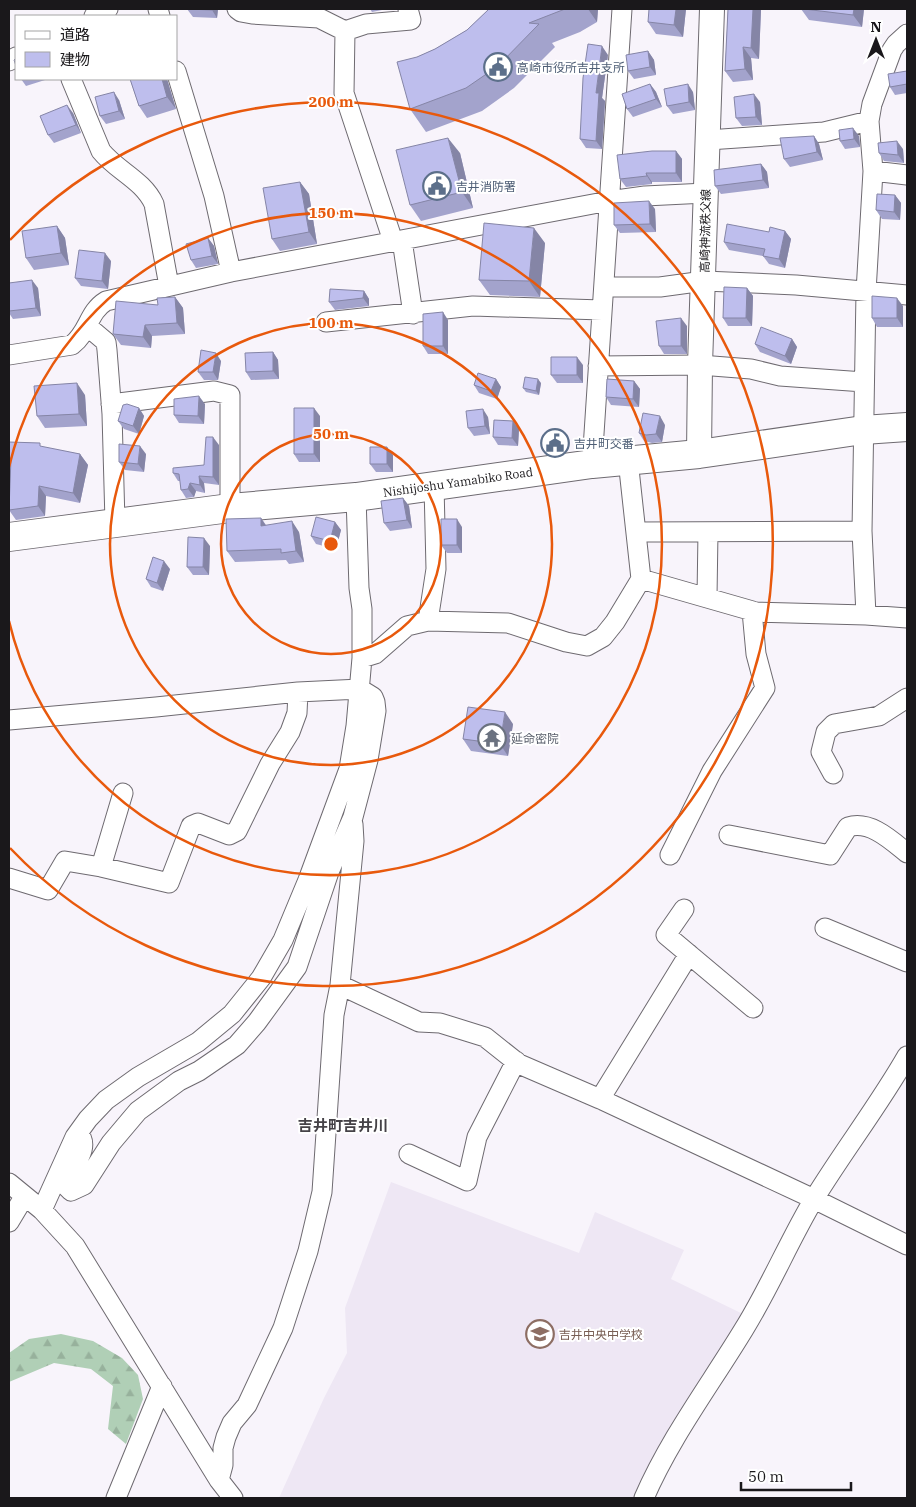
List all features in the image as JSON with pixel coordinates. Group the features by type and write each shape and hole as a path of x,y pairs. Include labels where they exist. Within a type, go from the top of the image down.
{"highway":[{"name":"Nishijoshu Yamabiko Road","path":"9,536 230,508 356,497 592,464 699,454 862,430 907,427"}],"main road":[{"name":"高崎神流秩父線","path":"699,454 700,365 712,9"}],"street":[{"path":"96,15 108,9"},
{"path":"237,9 241,12 252,14 319,18 345,31 366,24 411,20 408,9"},
{"path":"592,464 622,9"},
{"path":"345,31 344,93 398,240 413,314"},
{"path":"866,615 862,531 862,430 866,292 873,171 870,121 872,104 892,50 907,34"},
{"path":"178,78 214,196 230,272"},
{"path":"71,80 101,151 108,160 141,184 154,204 170,286"},
{"path":"708,140 824,132 870,121"},
{"path":"873,171 907,175"},
{"path":"9,355 72,345 80,339 99,305 106,301 230,272 609,201 645,196 706,193"},
{"path":"605,287 660,287 704,281 796,285 907,295"},
{"path":"326,322 473,306 602,310"},
{"path":"87,326 106,342 111,404 115,522"},
{"path":"598,366 700,365 751,369 780,376 864,382"},
{"path":"111,404 214,391 230,395 230,508"},
{"path":"362,658 375,654 407,626 428,621 508,623 566,642 587,646 603,637 615,622 641,579 628,460"},
{"path":"428,621 436,569 434,485"},
{"path":"42,1210 78,1133 88,1119 106,1100 138,1077 198,1042 232,1014 260,978 286,931 311,872 349,769 360,689 362,658 362,608 359,588 356,497"},
{"path":"636,532 862,531"},
{"path":"706,598 708,532"},
{"path":"641,579 752,612 907,618"},
{"path":"670,855 712,771 765,688 756,654 752,612"},
{"path":"9,720 298,692 360,689 373,697 376,711 368,760 353,817 329,872 297,967 252,1028 237,1044 199,1071 179,1081 138,1111 111,1143 84,1185 71,1191 66,1186 67,1179 79,1158 83,1144 82,1138 78,1133"},
{"path":"9,878 48,890 65,861 101,867 170,883 191,826 198,823 229,835 237,832 270,764 290,732 297,713 298,692"},
{"path":"833,774 821,752 826,732 834,724 879,716 907,698"},
{"path":"101,867 123,793"},
{"path":"219,1480 223,1465 223,1448 232,1422 247,1405 283,1328 308,1251 322,1192 334,1015 340,985 354,842 353,817"},
{"path":"729,835 830,855 848,826 858,824 884,834 907,853"},
{"path":"684,909 666,935 753,1008"},
{"path":"825,928 907,962"},
{"path":"600,1099 689,954"},
{"path":"340,985 419,1022 440,1023 484,1037 516,1061 814,1199 907,1245"},
{"path":"644,1498 655,1472 704,1389 745,1328 814,1199 886,1092 907,1056"},
{"path":"409,1154 467,1182 477,1137 516,1061"},
{"path":"9,1183 42,1210 75,1246 219,1480 233,1498"},
{"path":"9,1222 24,1197"},
{"path":"116,1498 162,1386"}],"shaded area":[{"name":"吉井中央中学校","path":"391,1182 579,1253 595,1212 684,1250 671,1279 745,1315 639,1498 279,1498 324,1398 347,1353 345,1308"}],"green space":[{"path":"61,1334 93,1341 122,1358 138,1375 143,1399 126,1444 108,1429 113,1386 91,1369 54,1363 9,1382 9,1353 29,1339"}],"building":[{"path":"489,9 565,9 529,23 539,24 498,66 466,88 410,109 397,62 417,57 435,49 467,30"},
{"path":"649,9 676,9 674,25 648,22"},
{"path":"728,9 753,9 751,48 743,47 745,69 725,71"},
{"path":"804,9 854,9 853,15"},
{"path":"588,44 602,46 596,93 599,93 596,141 580,139 583,78"},
{"path":"648,51 650,67 628,71 626,55"},
{"path":"907,71 907,84 890,87 888,74"},
{"path":"130,80 162,80 167,97 139,106"},
{"path":"650,84 656,99 627,109 622,94"},
{"path":"688,84 689,102 667,106 664,89"},
{"path":"114,92 119,111 100,116 95,97"},
{"path":"754,94 756,117 736,118 734,97"},
{"path":"67,105 76,125 48,135 40,116"},
{"path":"853,128 854,139 840,141 839,130"},
{"path":"814,136 817,152 784,159 780,138"},
{"path":"448,138 462,192 410,205 396,150"},
{"path":"897,141 898,155 879,153 878,143"},
{"path":"652,151 676,151 676,173 646,173 647,176 620,179 617,155"},
{"path":"761,164 763,180 715,186 714,170"},
{"path":"300,182 309,232 272,239 263,188"},
{"path":"877,194 895,195 894,212 876,210"},
{"path":"649,201 650,224 614,225 614,203"},
{"path":"484,223 534,228 529,281 479,280"},
{"path":"727,224 769,232 770,227 785,231 779,259 763,256 765,249 724,242"},
{"path":"57,226 61,253 26,258 22,231"},
{"path":"208,238 212,256 191,260 186,244"},
{"path":"79,250 105,253 102,281 75,278"},
{"path":"32,280 36,308 9,311 9,283"},
{"path":"724,287 747,288 746,318 723,318"},
{"path":"330,289 364,291 363,298 329,302"},
{"path":"872,296 897,298 897,318 872,318"},
{"path":"175,297 177,323 145,325 143,337 113,334 116,301 158,305 157,298"},
{"path":"443,312 443,346 423,346 423,314"},
{"path":"681,318 681,346 659,346 656,321"},
{"path":"761,327 792,339 785,356 755,344"},
{"path":"201,350 216,353 213,372 198,372"},
{"path":"273,352 273,371 246,372 245,353"},
{"path":"551,357 577,357 577,375 551,375"},
{"path":"478,373 496,379 491,391 474,385"},
{"path":"525,377 538,379 536,391 523,388"},
{"path":"607,379 634,381 633,399 606,397"},
{"path":"77,383 79,414 37,416 34,386"},
{"path":"199,396 198,416 174,415 174,399"},
{"path":"127,404 139,408 133,426 118,421 123,405"},
{"path":"294,408 314,408 314,454 294,454"},
{"path":"483,409 485,426 468,428 466,411"},
{"path":"643,413 660,416 656,434 646,435 639,433"},
{"path":"494,420 513,421 512,438 493,437"},
{"path":"206,437 213,437 213,477 199,476 200,485 190,483 188,489 181,490 179,474 173,473 173,468 204,465"},
{"path":"9,442 40,443 40,446 80,454 73,493 39,486 38,506 9,510 11,458 9,458"},
{"path":"119,444 140,446 138,464 119,462"},
{"path":"370,447 387,447 387,464 370,464"},
{"path":"403,498 407,520 384,523 381,501"},
{"path":"316,517 335,522 330,541 311,536"},
{"path":"261,518 261,526 292,521 296,551 281,553 281,549 227,551 226,519"},
{"path":"441,519 457,519 457,545 441,545"},
{"path":"188,537 204,538 203,567 187,567"},
{"path":"153,557 164,561 157,583 146,579"},
{"path":"468,707 505,712 500,744 463,739"}],"place":[{"name":"高崎市役所吉井支所","path":"498,67"},
{"name":"吉井消防署","path":"437,186"},
{"name":"吉井町交番","path":"555,443"},
{"name":"延命密院","path":"492,738"},
{"name":"吉井中央中学校","path":"540,1334"}],"district":[{"name":"吉井町吉井川","path":"343,1125"}]}
